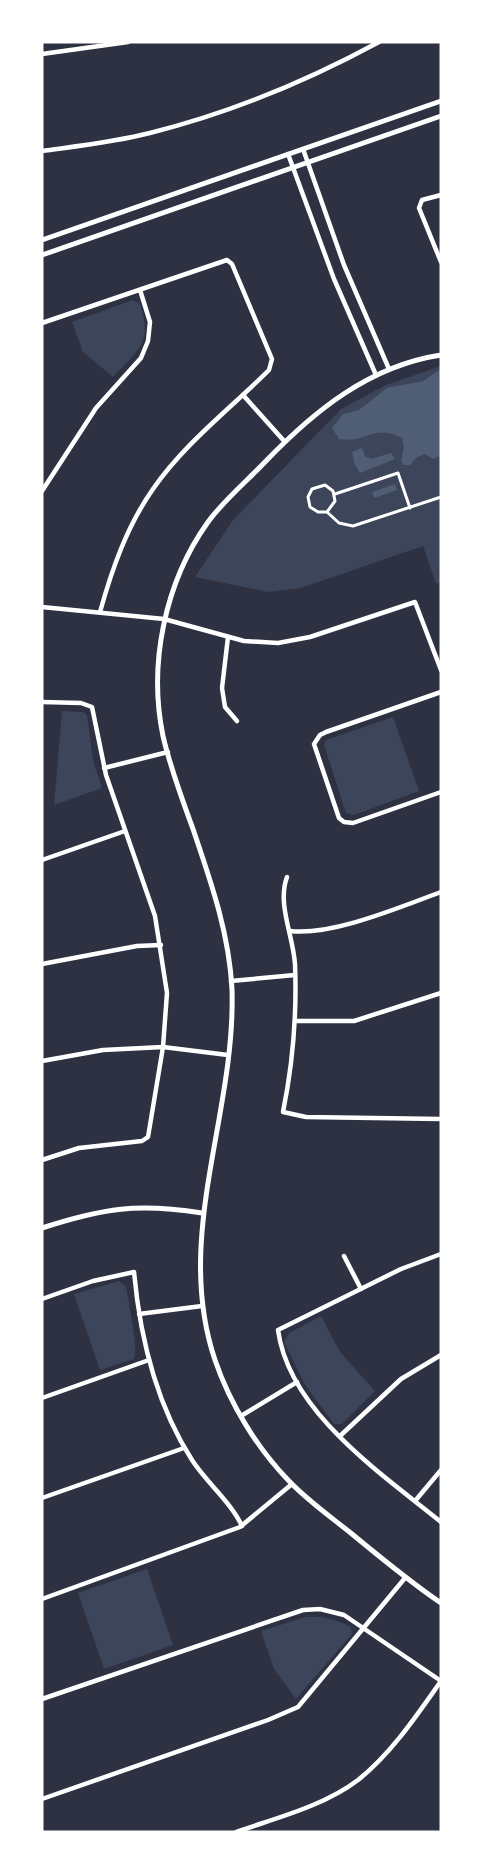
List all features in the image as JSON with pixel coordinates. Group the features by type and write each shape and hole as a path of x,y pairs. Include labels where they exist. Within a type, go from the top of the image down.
{"street":[{"path":"42,54 128,42"},
{"path":"42,151 150,133 226,111 284,88 379,42"},
{"path":"42,240 441,101"},
{"path":"42,255 441,116"},
{"path":"303,149 344,265 389,369"},
{"path":"288,154 334,279 376,375"},
{"path":"441,195 422,200 420,208 441,262"},
{"path":"42,323 227,260 232,264 272,359 269,370 190,444 153,489 134,521 112,568 100,612"},
{"path":"42,491 96,408 141,358 148,341 150,322 140,290"},
{"path":"441,355 389,369 323,407 285,442 208,521 179,574 164,619 156,679 163,737 218,899 231,981 228,1055 202,1213 199,1250 202,1306 215,1361 241,1416 256,1441 292,1484 405,1578 441,1603"},
{"path":"243,395 285,442"},
{"path":"335,495 398,473 410,508"},
{"path":"325,485 335,495 334,506 327,512 318,512 310,507 309,493 312,489 325,485"},
{"path":"327,512 339,523 353,526 441,497"},
{"path":"42,607 164,619 244,641 288,641 310,637 415,602 441,670"},
{"path":"228,637 222,688 225,707 237,720"},
{"path":"441,692 326,732 316,739 315,749 339,818 344,822 353,823 441,792"},
{"path":"42,702 81,703 92,707 104,768 155,916 167,993 163,1047 148,1137 142,1141 79,1148 42,1160"},
{"path":"104,768 168,752"},
{"path":"42,860 125,831"},
{"path":"287,877 282,890 295,975 295,1021 291,1074 283,1112 306,1117 441,1119"},
{"path":"290,931 331,927 363,919 441,892"},
{"path":"42,964 137,946 161,945"},
{"path":"231,981 295,975"},
{"path":"295,1021 354,1021 441,993"},
{"path":"42,1061 103,1050 163,1047 228,1055"},
{"path":"42,1228 86,1214 116,1208 167,1208 202,1213"},
{"path":"441,1254 361,1289 278,1330 279,1342 297,1382 340,1436 441,1522"},
{"path":"344,1256 361,1289"},
{"path":"42,1299 93,1281 134,1272 139,1314 149,1360 184,1448 242,1526"},
{"path":"139,1314 202,1306"},
{"path":"340,1436 401,1379 441,1355"},
{"path":"42,1398 149,1360"},
{"path":"241,1416 297,1382"},
{"path":"42,1498 184,1448"},
{"path":"415,1501 441,1470"},
{"path":"42,1599 242,1526 292,1484"},
{"path":"42,1799 268,1720 298,1707 405,1578"},
{"path":"42,1699 303,1610 320,1610 344,1615 365,1628 389,1648 441,1681 394,1743 357,1781 330,1797 236,1832"}],"shaded area":[{"path":"133,300 140,304 144,317 144,337 136,352 113,377 83,352 72,322"},
{"path":"441,366 441,582 436,584 423,546 301,588 268,592 195,577 233,520 341,409 386,385"},
{"path":"441,369 441,456 433,459 425,454 416,458 410,465 403,465 401,460 404,447 402,438 392,434 377,433 356,439 339,439 332,428 343,414 359,410 387,388 423,381"},
{"path":"362,448 365,456 371,459 391,453 395,459 360,473 354,463 352,452"},
{"path":"395,484 397,490 374,498 372,492"},
{"path":"62,711 83,712 87,715 93,760 102,788 54,805"},
{"path":"393,717 419,791 354,815 346,813 324,745 326,740"},
{"path":"119,1281 126,1286 134,1335 134,1359 100,1370 74,1294"},
{"path":"321,1316 340,1352 375,1391 342,1424 334,1424 305,1385 284,1342 289,1333"},
{"path":"147,1569 173,1645 104,1669 78,1593"},
{"path":"305,1617 340,1622 351,1627 352,1634 296,1699 274,1669 261,1631"}]}
